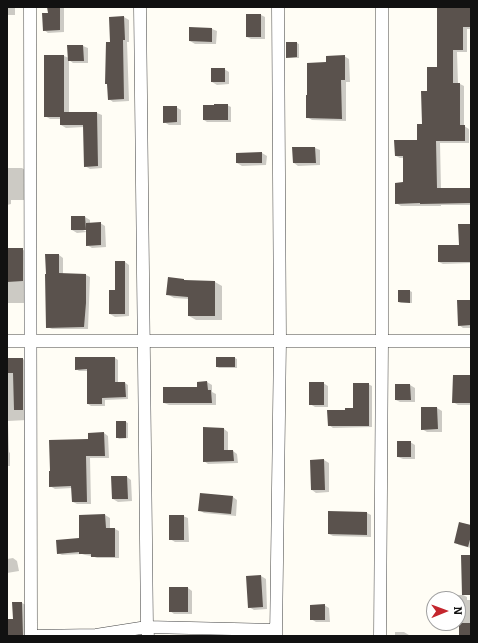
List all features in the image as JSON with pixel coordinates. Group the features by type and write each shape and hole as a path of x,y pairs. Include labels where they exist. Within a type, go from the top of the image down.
{"street":[{"path":"30,7 31,636 96,635 147,632 276,633 280,341 278,7"},
{"path":"140,7 147,632"},
{"path":"380,636 382,7"},
{"path":"7,341 471,341"}],"building":[{"path":"47,7 60,7 60,30 43,31 42,13 48,13"},
{"path":"437,7 470,7 471,27 463,27 463,50 453,50 453,83 460,83 460,125 465,125 465,141 436,141 437,188 471,188 471,203 395,204 395,183 403,182 403,156 395,156 394,140 417,140 417,124 422,124 421,91 427,91 427,67 437,67"},
{"path":"246,14 261,14 261,37 246,37"},
{"path":"124,16 124,99 108,100 107,84 105,84 106,42 110,42 109,17"},
{"path":"189,27 212,28 212,42 189,41"},
{"path":"286,42 297,42 297,57 286,58"},
{"path":"67,45 83,45 84,61 68,61"},
{"path":"44,55 64,55 64,112 97,112 98,166 84,167 83,125 60,125 60,117 44,117"},
{"path":"345,55 345,80 341,80 342,119 306,118 307,63 326,62 326,56"},
{"path":"211,68 225,68 225,82 211,82"},
{"path":"228,104 228,120 203,120 203,105"},
{"path":"163,106 177,106 177,122 163,123"},
{"path":"292,147 315,147 316,163 293,163"},
{"path":"262,152 262,163 236,163 236,153"},
{"path":"71,216 85,216 86,230 71,230"},
{"path":"101,222 101,245 86,246 86,223"},
{"path":"458,224 471,224 471,262 438,262 438,245 459,245"},
{"path":"7,248 23,248 23,281 7,282"},
{"path":"45,254 59,254 59,273 86,274 84,327 46,328"},
{"path":"115,261 125,261 125,314 109,314 109,290 115,290"},
{"path":"168,277 184,280 215,281 215,316 188,316 188,297 166,295"},
{"path":"398,290 410,290 410,303 398,302"},
{"path":"457,300 471,300 471,325 458,326"},
{"path":"75,357 115,357 115,382 125,382 126,397 102,398 102,404 87,404 87,369 75,370"},
{"path":"216,357 235,357 235,367 216,367"},
{"path":"7,358 23,358 23,410 14,410 13,373 7,373"},
{"path":"453,375 471,375 471,403 452,403"},
{"path":"207,381 208,390 211,390 212,403 163,403 163,387 197,387 197,382"},
{"path":"309,382 324,382 324,405 309,405"},
{"path":"353,383 369,383 369,426 328,426 327,410 345,410 345,408 353,408"},
{"path":"395,384 410,384 411,400 395,400"},
{"path":"421,407 437,407 438,429 421,430"},
{"path":"116,421 126,421 126,438 116,438"},
{"path":"203,427 224,428 224,450 233,450 234,461 203,462"},
{"path":"104,432 105,456 86,456 87,502 72,502 71,486 49,487 49,440 88,439 88,433"},
{"path":"397,441 411,441 411,457 397,457"},
{"path":"324,459 325,490 311,490 310,460"},
{"path":"111,476 127,476 128,499 112,499"},
{"path":"200,493 233,496 231,514 198,511"},
{"path":"328,511 367,512 367,535 328,534"},
{"path":"105,514 106,528 115,528 115,557 91,557 91,554 79,554 79,552 57,554 56,540 79,538 79,515"},
{"path":"169,515 184,515 184,540 169,540"},
{"path":"459,522 471,525 471,536 468,547 454,543"},
{"path":"461,555 471,555 471,595 466,595 466,591 462,591"},
{"path":"261,575 263,607 248,608 246,576"},
{"path":"169,587 188,587 188,612 169,612"},
{"path":"12,602 22,602 23,636 7,636 7,619 13,619"},
{"path":"325,604 325,620 310,620 310,605"},
{"path":"466,623 471,623 471,636 459,636 459,631 466,631"}]}
